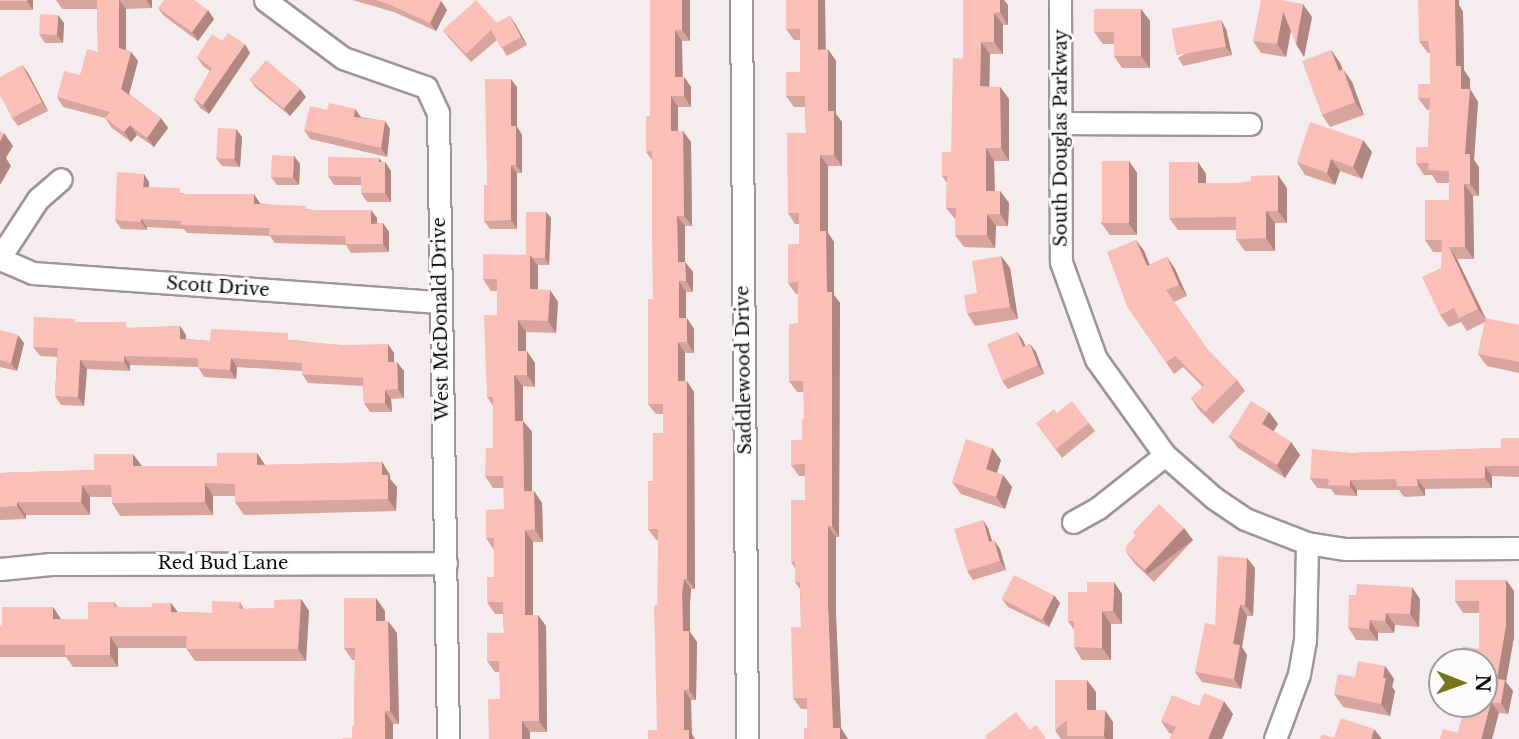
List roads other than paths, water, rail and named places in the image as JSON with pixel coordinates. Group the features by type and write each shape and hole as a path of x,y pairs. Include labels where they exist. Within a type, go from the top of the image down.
{"street":[{"name":"West McDonald Drive","path":"265,0 343,58 426,87 439,113 439,302 448,739"},
{"name":"Saddlewood Drive","path":"740,0 747,739"},
{"name":"South Douglas Parkway","path":"1060,0 1062,262 1096,359 1165,454 1214,498 1245,519 1307,543 1346,549 1519,548"},
{"path":"1062,123 1250,124"},
{"path":"0,258 38,199 61,179"},
{"name":"Scott Drive","path":"0,258 33,274 439,302"},
{"path":"1073,522 1098,508 1165,454"},
{"path":"1275,739 1301,663 1308,593 1307,543"},
{"name":"Red Bud Lane","path":"0,569 51,564 446,563"}]}
